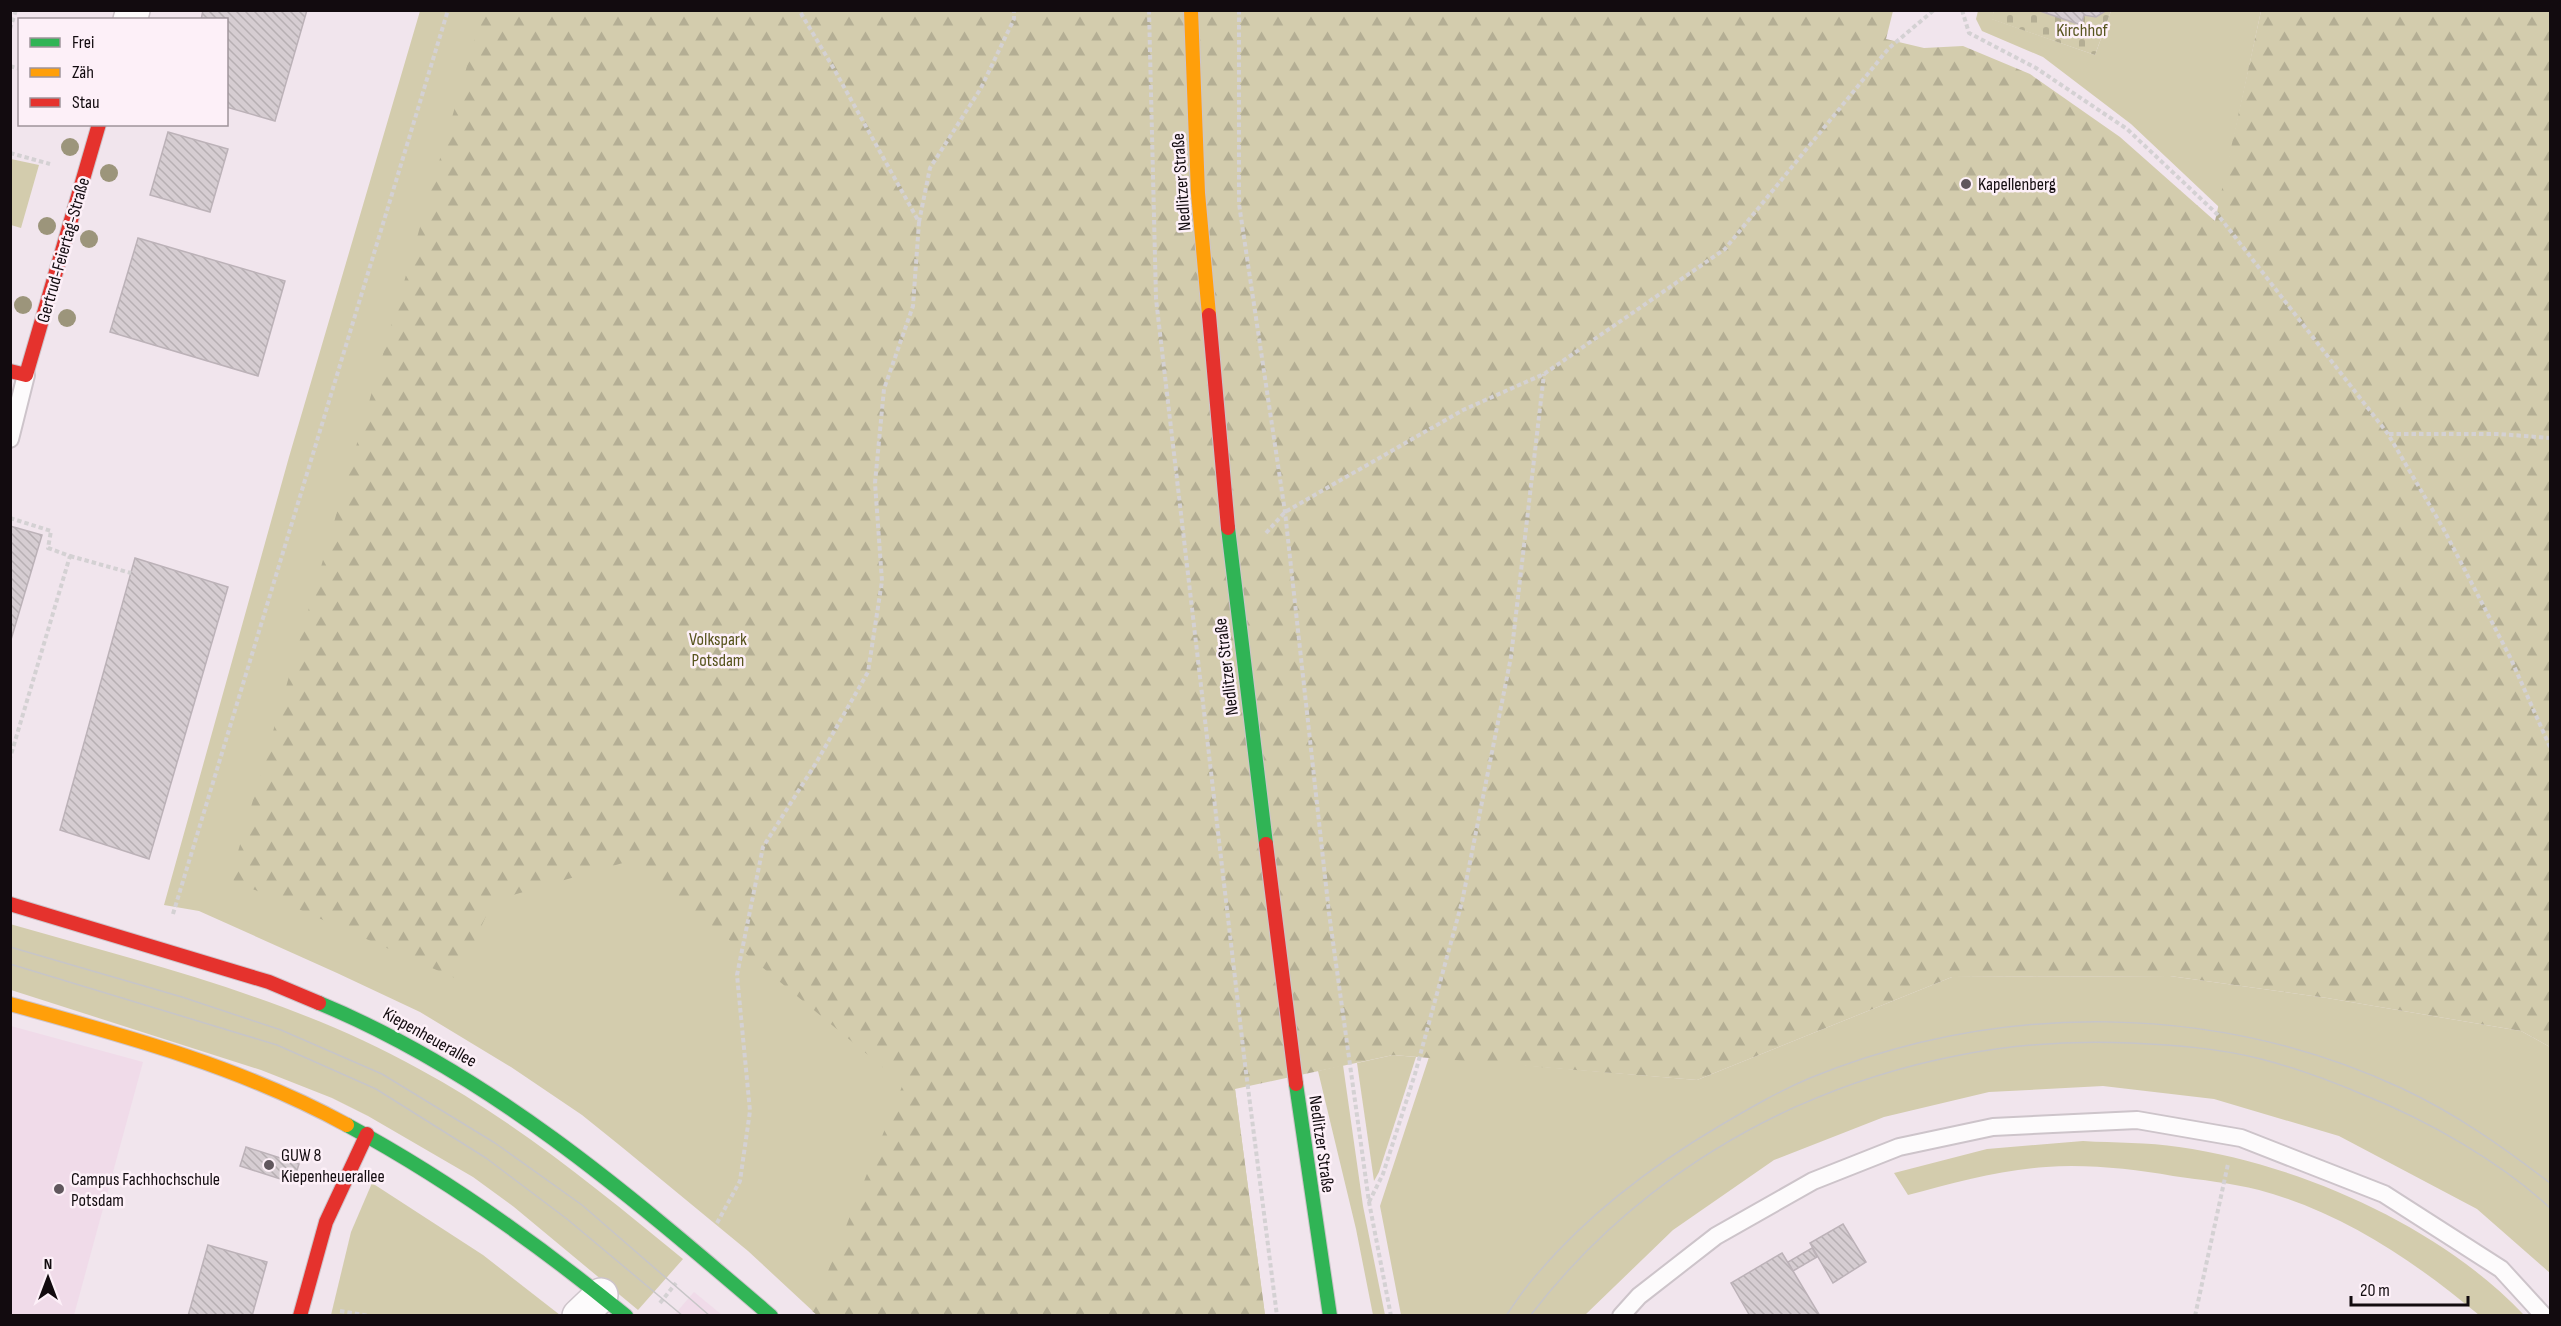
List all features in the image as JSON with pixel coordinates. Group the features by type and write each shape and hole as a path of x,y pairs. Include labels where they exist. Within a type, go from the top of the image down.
{"street":[{"name":"Nedlitzer Straße","path":"1191,10 1198,193 1233,569 1297,1093 1330,1316"},
{"name":"Gertrud-Feiertag-Straße","path":"18,373 98,126"},
{"name":"Kiepenheuerallee","path":"10,904 268,982 363,1021 478,1085 639,1203 771,1316"},
{"path":"10,1004 151,1044 232,1072 319,1109 368,1134 488,1208 590,1305 626,1316"},
{"path":"300,1316 326,1222 368,1134"}],"lane":[{"path":"10,440 18,373"},
{"path":"1621,1316 1639,1296 1716,1236 1813,1180 1899,1146 1993,1127 2137,1120 2235,1137 2384,1194 2501,1269 2544,1316"}],"path":[{"path":"10,29 15,10"},
{"path":"162,949 448,10"},
{"path":"799,10 918,222"},
{"path":"700,1255 740,1180 750,1111 737,975 763,847 816,763 868,672 882,581 875,483 884,389 912,306 918,222 930,168 981,88 1014,19 1014,10"},
{"path":"1149,10 1156,299 1245,1064 1277,1316"},
{"path":"1239,10 1239,204 1285,512 1329,913 1369,1202 1392,1316"},
{"path":"1233,569 1285,512 1463,410 1544,374 1725,249 1889,48 1934,10"},
{"path":"1962,10 1969,33 2036,68 2127,129 2218,215 2388,434 2443,528 2505,647 2550,747"},
{"path":"1369,1202 1383,1174 1415,1074 1462,902 1511,657 1544,374"},
{"path":"2388,434 2499,434 2550,438"},
{"path":"10,518 51,531 48,548 131,573"},
{"path":"10,758 70,556"},
{"path":"2194,1316 2235,1137"}],"shaded area":[{"name":"Campus Fachhochschule Potsdam","path":"11,1026 143,1062 74,1315 11,1315"},
{"path":"694,1292 722,1315 675,1314"}],"green space":[{"name":"Volkspark Potsdam","path":"420,11 1133,11 1235,1089 1265,1315 817,1315 748,1251 623,1148 582,1115 511,1067 420,1012 337,973 199,911 164,905 289,457"},
{"path":"483,11 1893,11 1886,39 1924,48 1963,46 2030,74 2120,137 2215,221 2261,11 2550,11 2550,1047 2521,1031 2327,998 2170,976 1952,977 1697,1080 1393,1055 1235,1089 1265,1315 817,1315 812,1311 903,1084 633,860 493,901 457,979 230,879"},
{"path":"1978,11 1994,11 1992,19 2095,55 2111,11 2261,11 2219,207 2131,124 2043,57 1982,31 1976,19"},
{"name":"Kirchhof","path":"1994,11 2111,11 2095,55 1991,19"},
{"path":"11,159 39,165 21,228 11,225"},
{"path":"10,924 167,969 270,1002 370,1044 454,1089 523,1134 588,1182 683,1259 638,1310 514,1207 473,1177 368,1116 332,1098 261,1070 11,990"},
{"path":"2170,976 2327,998 2521,1031 2550,1047 2550,1273 2477,1209 2339,1136 2214,1099 2103,1086 1989,1092 1884,1117 1774,1160 1673,1230 1585,1315 1401,1315 1380,1206 1429,1057 1697,1080 1952,977"},
{"path":"1393,1055 1416,1057 1379,1172 1374,1181 1357,1063"},
{"path":"1343,1065 1363,1206 1385,1315 1373,1315 1356,1229 1318,1071"},
{"path":"2083,1141 2143,1143 2225,1155 2319,1184 2410,1227 2452,1254 2490,1283 2524,1315 2479,1315 2429,1276 2376,1240 2319,1211 2259,1190 2126,1169 2062,1166 1994,1174 1908,1195 1894,1173 1987,1149"},
{"path":"372,1183 483,1255 560,1315 331,1315 351,1232"}],"building":[{"path":"203,10 307,10 275,121 228,108 228,18 201,18"},
{"path":"2037,10 2107,10 2096,17 2084,15 2081,25"},
{"path":"168,132 228,149 210,212 150,195"},
{"path":"138,238 285,281 258,376 110,332"},
{"path":"10,526 42,535 10,643"},
{"path":"135,558 228,587 149,859 60,830"},
{"name":"GUW 8 Kiepenheuerallee","path":"246,1147 299,1164 293,1183 240,1166"},
{"path":"1843,1224 1866,1262 1833,1283 1810,1243"},
{"path":"208,1245 267,1262 252,1316 188,1316"},
{"path":"1812,1248 1817,1257 1793,1271 1788,1262"},
{"path":"1782,1253 1820,1316 1750,1316 1731,1283"}],"tram line":[{"path":"10,947 182,997 281,1030 382,1074 495,1143 582,1205 710,1316"},
{"path":"10,964 277,1045 376,1089 486,1158 567,1219 683,1316"},
{"path":"1506,1316 1538,1273 1600,1210 1696,1140 1754,1106 1810,1078 1882,1053 1956,1035 2031,1025 2107,1022 2182,1027 2257,1039 2330,1060 2401,1088 2440,1108 2496,1144 2550,1183"},
{"path":"1530,1316 1587,1251 1651,1194 1721,1146 1797,1106 1876,1076 1959,1055 2044,1044 2130,1043 2196,1048 2245,1055 2300,1071 2388,1105 2438,1130 2509,1174 2550,1208"}],"traffic: fast":[{"path":"1228,528 1266,844"},
{"path":"319,1003 382,1032 442,1065 501,1102 612,1183 771,1316"},
{"path":"1296,1084 1330,1316"},
{"path":"347,1125 456,1190 559,1263 626,1316"}],"traffic: slow":[{"path":"1191,10 1198,193 1209,315"},
{"path":"10,1004 140,1041 224,1070 307,1104 347,1125"}],"traffic: jam":[{"path":"10,371 26,375 98,126"},
{"path":"1209,315 1228,528"},
{"path":"1266,844 1296,1084"},
{"path":"10,904 269,982 319,1003"},
{"path":"300,1316 326,1222 367,1134"}],"place":[{"name":"Kapellenberg","path":"1966,184"},
{"name":"GUW 8 Kiepenheuerallee","path":"269,1165"},
{"name":"Campus Fachhochschule Potsdam","path":"59,1189"}]}
